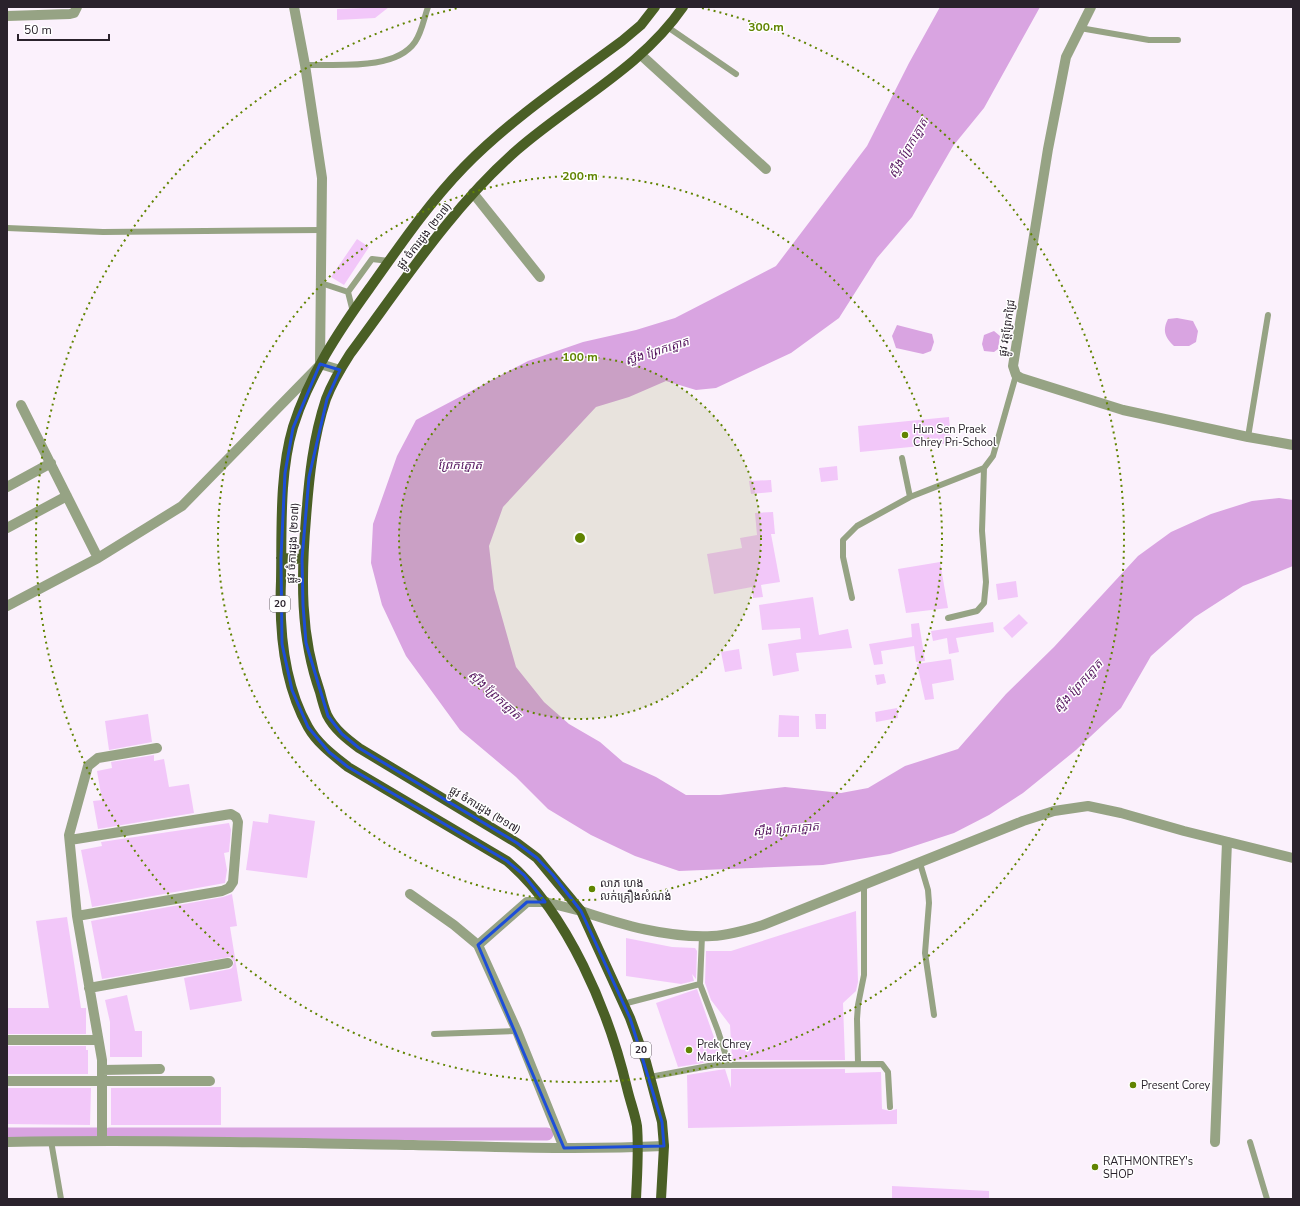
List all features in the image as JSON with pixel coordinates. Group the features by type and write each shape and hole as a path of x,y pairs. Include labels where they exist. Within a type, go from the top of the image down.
{"main road":[{"name":"ផ្លូវ ចំការដូង (២១៧)","path":"636,1199 638,1147 633,1110 622,1067 608,1024 580,959 545,902 524,875 507,861 348,767 329,752 308,727 292,690 282,644 280,609 285,473 293,428 306,391 337,334 432,202 464,167 502,131 622,41 641,25 656,7"},
{"name":"ផ្លូវ ចំការដូង (២១៧)","path":"661,1199 664,1146 662,1122 650,1077 630,1018 581,911 537,858 517,843 359,748 342,734 328,716 316,684 306,643 302,559 309,478 316,442 327,399 340,370 449,221 473,194 517,150 641,55 669,28 684,7"},
{"path":"281,558 302,559"}],"street":[{"path":"7,16 70,14 74,13 77,7"},
{"path":"7,606 98,558 182,506 320,364 319,330 322,178 305,65 294,7"},
{"name":"ផ្លូវ វត្តព្រែកជ្រៃ","path":"1016,375 1013,366 1048,149 1066,57 1091,7"},
{"path":"641,55 766,169"},
{"path":"473,194 540,277"},
{"path":"320,364 340,370"},
{"path":"1016,375 1021,378 1123,410 1248,437 1293,445"},
{"path":"21,405 98,558"},
{"path":"7,487 51,463"},
{"path":"7,528 67,496"},
{"path":"102,1141 102,1070 77,916 69,835 88,766 98,758 157,748"},
{"path":"478,945 527,902 545,902 581,911 620,924 663,933 702,936 735,933 763,925 864,886 1023,821 1054,811 1088,806 1121,813 1227,842 1293,858"},
{"path":"70,840 232,814 236,816 238,822 233,882 229,888 222,892 77,916"},
{"path":"1214,1142 1227,842"},
{"path":"410,894 454,925 478,945 517,1031 564,1148"},
{"path":"89,988 228,963"},
{"path":"7,1040 98,1040"},
{"path":"102,1070 160,1069"},
{"path":"7,1081 210,1082"},
{"path":"7,1142 102,1141 564,1148 664,1146"}],"lane":[{"path":"305,65 372,64 404,54 416,41 428,7"},
{"path":"669,28 736,74"},
{"path":"1080,28 1150,40 1178,40"},
{"path":"7,228 103,232 322,230"},
{"path":"348,292 372,259 389,261"},
{"path":"321,284 348,292"},
{"path":"348,292 353,312"},
{"path":"1248,437 1268,315"},
{"path":"852,598 843,557 843,540 857,526 910,497 984,468 993,456 1016,375"},
{"path":"902,458 910,497"},
{"path":"948,618 976,610 984,603 986,582 982,531 984,468"},
{"path":"920,863 928,890 929,903 924,953 934,1015"},
{"path":"858,1063 857,1019 858,1005 864,975 864,886"},
{"path":"702,936 700,984 729,1065"},
{"path":"623,1004 700,984"},
{"path":"434,1034 517,1031"},
{"path":"650,1077 690,1069 729,1065 882,1064 886,1067 890,1080 890,1107"},
{"path":"51,1141 61,1199"},
{"path":"1250,1142 1266,1199"}],"highlighted area":[{"path":"320,364 340,370 327,399 309,477 302,559 303,605 306,643 328,716 342,734 359,748 517,843 537,858 553,875 581,911 630,1018 662,1122 664,1146 564,1148 478,945 527,902 545,902 524,875 507,861 348,767 329,752 308,727 292,690 282,644 281,558 285,473 293,428"}],"water":[{"name":"ព្រែកត្នោត","path":"940,7 1040,7 984,108 953,146 912,217 877,258 839,318 791,353 716,388 696,390 666,381 629,397 596,407 503,507 489,546 494,589 516,667 544,702 569,724 600,742 623,762 656,777 686,795 720,795 785,787 841,793 868,788 905,766 958,749 1006,694 1054,647 1138,556 1171,532 1211,514 1252,501 1279,498 1293,500 1293,566 1243,586 1195,617 1151,656 1121,708 1076,750 1023,793 989,815 954,833 890,854 823,865 679,871 635,856 591,835 548,809 516,777 460,730 406,656 382,605 371,563 373,524 397,456 416,420 528,361 583,342 636,330 675,318 776,266 867,146 909,63"},
{"path":"1177,318 1193,321 1198,331 1196,342 1189,346 1174,346 1168,340 1165,334 1166,323 1168,319"},
{"path":"897,325 932,334 934,342 931,351 923,354 896,348 892,336"},
{"path":"994,331 1000,336 998,349 994,352 984,351 982,344 984,335"}],"building":[{"path":"389,7 375,18 337,20 337,9"},
{"path":"357,239 369,247 344,285 331,277"},
{"name":"Hun Sen Praek Chrey Pri-School","path":"949,417 951,443 860,452 858,426"},
{"path":"837,466 838,480 821,482 819,468"},
{"path":"771,480 772,492 751,494 749,481"},
{"path":"773,512 775,534 771,534 780,582 761,585 763,597 753,598 752,587 714,594 707,554 742,548 740,538 757,535 755,513"},
{"path":"940,562 948,608 906,613 898,569"},
{"path":"1016,581 1018,597 998,600 996,584"},
{"path":"813,597 819,635 848,629 852,648 796,653 799,671 773,676 768,644 801,639 800,628 762,630 759,605"},
{"path":"1019,614 1028,623 1012,638 1003,628"},
{"path":"993,622 994,632 956,638 959,652 949,654 947,638 933,641 931,631"},
{"path":"919,623 925,661 916,662 914,646 881,651 883,664 874,665 869,644 912,637 911,624"},
{"path":"739,649 742,669 725,672 721,652"},
{"path":"951,659 954,680 932,684 934,699 925,700 917,664"},
{"path":"884,674 886,683 877,685 875,675"},
{"path":"897,708 898,718 876,722 875,712"},
{"path":"148,714 152,742 109,750 105,721"},
{"path":"815,714 826,714 826,729 816,729"},
{"path":"779,715 799,716 799,737 778,737"},
{"path":"154,755 154,761 164,759 169,787 189,784 194,813 98,829 93,801 102,800 97,771 112,768 111,762"},
{"path":"269,814 315,821 307,878 246,870 253,821 268,823"},
{"path":"229,823 231,830 229,852 224,853 227,870 225,883 92,907 81,850 102,846 101,842"},
{"path":"232,894 237,926 230,927 242,1001 190,1010 184,978 230,969 232,968 234,962 230,957 102,979 91,921 223,897"},
{"path":"856,911 858,982 856,991 843,1003 845,1060 732,1060 730,1025 711,1000 705,983 706,951 731,951"},
{"path":"67,917 81,1008 86,1008 86,1034 7,1034 7,1008 49,1008 36,921"},
{"path":"626,938 672,947 695,948 697,951 696,979 692,974 694,981 681,984 626,976"},
{"path":"697,989 722,1060 678,1067 656,1003"},
{"path":"127,995 135,1031 142,1031 142,1057 110,1057 110,1022 105,1000"},
{"path":"7,1046 86,1046 86,1050 88,1050 88,1074 7,1074"},
{"path":"725,1069 731,1088 731,1069 845,1069 845,1073 881,1072 882,1109 890,1111 897,1109 897,1124 688,1128 687,1075"},
{"path":"221,1087 221,1125 111,1125 111,1088"},
{"path":"7,1088 91,1088 90,1125 7,1124"},
{"path":"892,1186 989,1191 989,1199 892,1199"}],"waterway":[{"path":"7,1134 97,1134"},
{"path":"109,1134 547,1134"}],"place":[{"name":"Hun Sen Praek Chrey Pri-School","path":"905,435"},
{"name":"លាភ ហេង លក់គ្រឿងសំណង់","path":"592,889"},
{"name":"Prek Chrey Market","path":"689,1050"},
{"name":"Present Corey","path":"1133,1085"},
{"name":"RATHMONTREY's SHOP","path":"1095,1167"}],"water label":[{"name":"ស្ទឹង ព្រែកត្នោត","path":"908,148"},
{"name":"ស្ទឹង ព្រែកត្នោត","path":"657,351"},
{"name":"ស្ទឹង ព្រែកត្នោត","path":"1078,686"},
{"name":"ស្ទឹង ព្រែកត្នោត","path":"495,695"},
{"name":"ស្ទឹង ព្រែកត្នោត","path":"786,829"}]}
